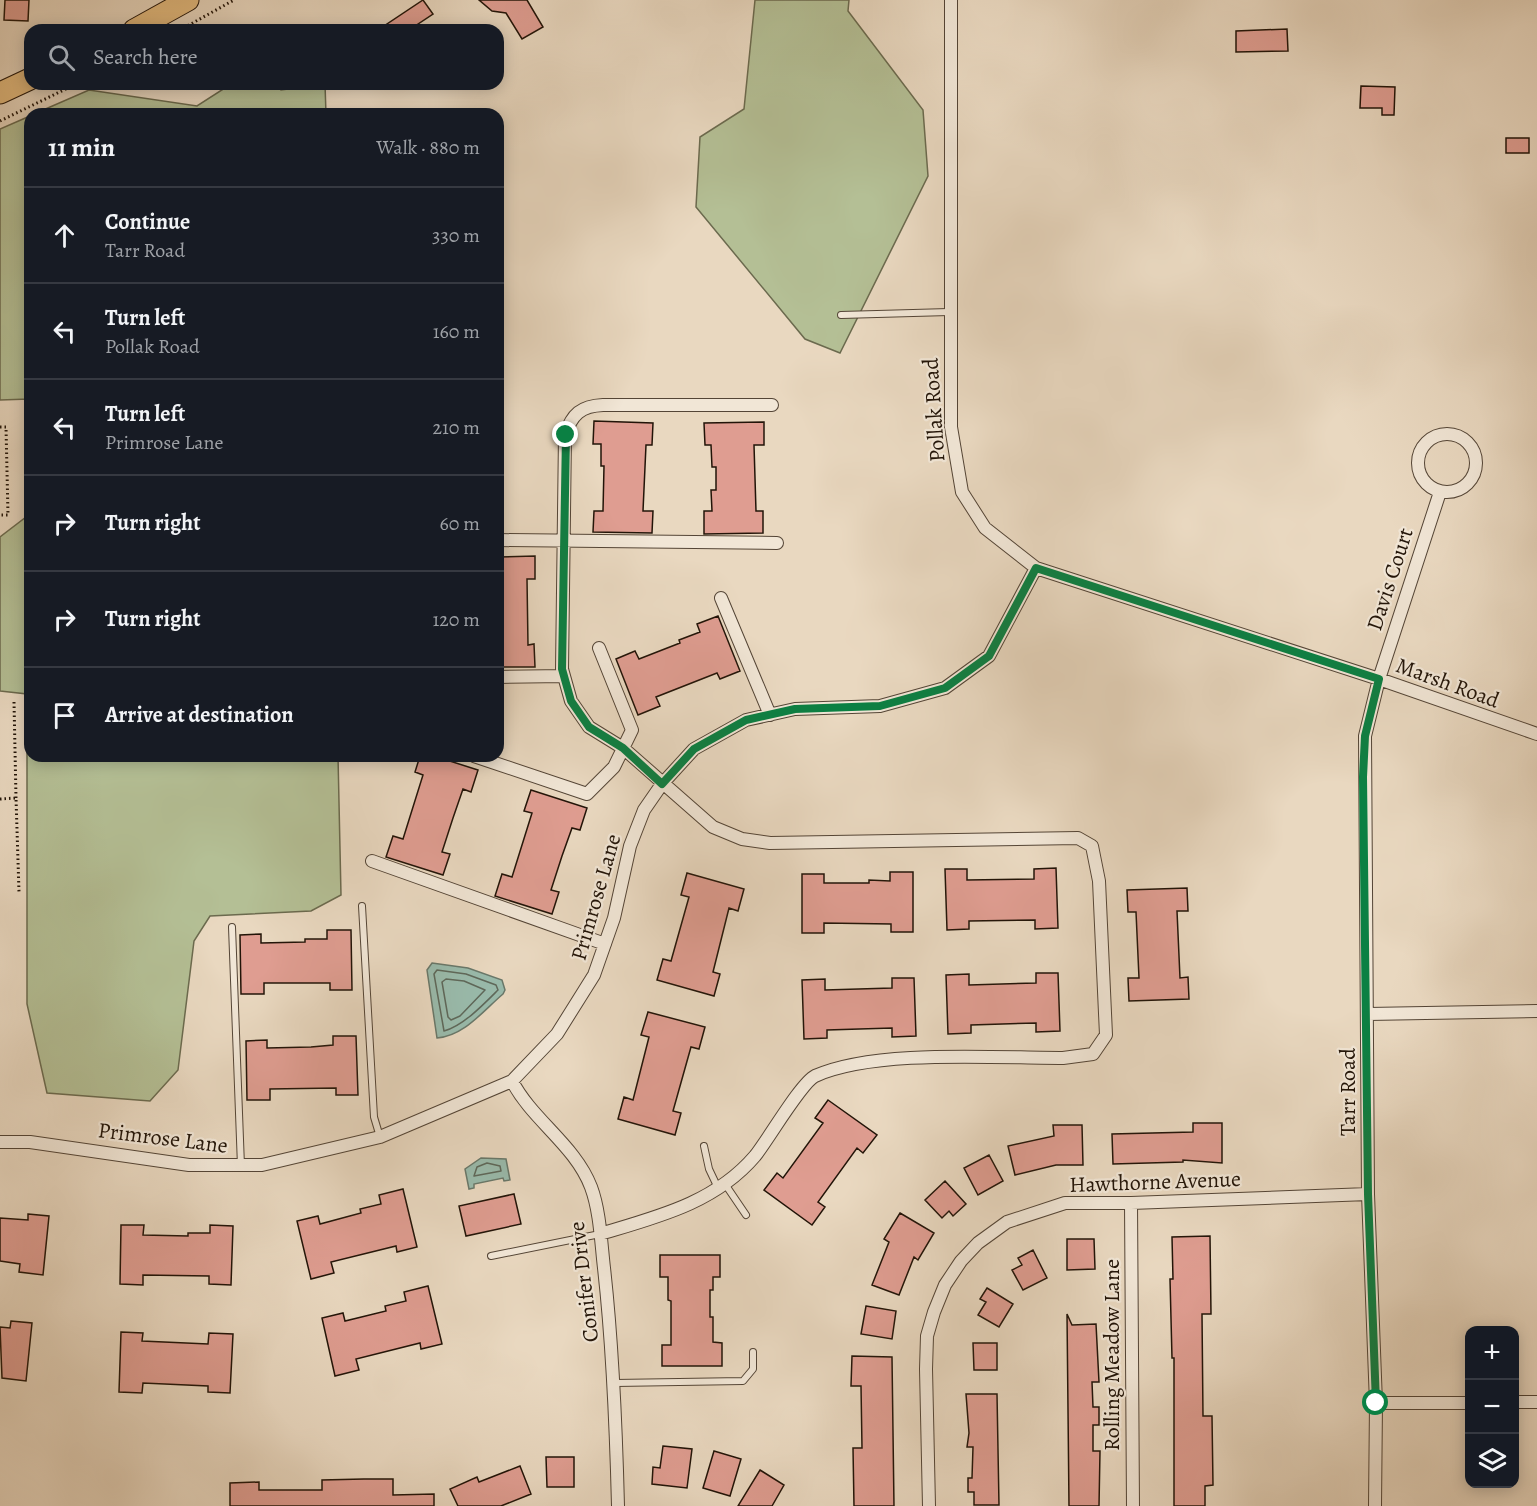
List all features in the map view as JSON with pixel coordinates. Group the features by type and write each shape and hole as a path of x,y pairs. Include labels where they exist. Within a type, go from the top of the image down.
{"highway":[{"path":"146,24 188,0"},
{"path":"0,93 24,83"}],"street":[{"name":"Pollak Road","path":"951,0 948,312 951,427 962,492 985,528 1036,568 1379,679"},
{"path":"600,1234 674,1212 722,1187 755,1156 812,1077 858,1062 1063,1058 1092,1054 1106,1035 1096,856 1092,846 1078,838 770,843 742,839 713,827 623,748 589,727 571,701 564,676 564,540 566,435 571,419 586,406 772,405"},
{"path":"1440,434 1460,436 1474,449 1476,468 1467,485 1449,493 1440,492 1424,481 1418,463 1419,453 1424,445 1440,434"},
{"name":"Davis Court","path":"1379,679 1440,492"},
{"path":"504,540 777,543"},
{"name":"Primrose Lane","path":"0,1142 30,1142 189,1165 241,1167 318,1154 380,1137 512,1081 556,1034 594,975 614,918 630,846 644,810 662,784 694,749 746,720 795,709 880,706 945,688 989,656 1036,568"},
{"path":"721,598 770,715"},
{"path":"492,762 587,794 614,767 632,730 599,648"},
{"path":"504,676 564,676"},
{"name":"Marsh Road","path":"1379,679 1537,734"},
{"name":"Tarr Road","path":"1375,1506 1376,1403 1368,1194 1365,736 1379,679"},
{"path":"372,861 605,944"},
{"path":"1368,1014 1537,1011"},
{"name":"Conifer Drive","path":"512,1081 519,1095 575,1158 591,1187 600,1234 615,1383 618,1506"},
{"name":"Hawthorne Avenue","path":"928,1506 927,1336 945,1285 961,1261 978,1243 1007,1222 1065,1203 1131,1203 1368,1194"},
{"name":"Rolling Meadow Lane","path":"1131,1203 1133,1506"},
{"path":"1519,1402 1537,1402"},
{"path":"1376,1403 1465,1403"}],"lane":[{"path":"841,315 948,312"},
{"path":"362,906 374,1117 380,1137"},
{"path":"232,927 241,1167"},
{"path":"704,1146 709,1169 746,1215"},
{"path":"491,1256 600,1234"},
{"path":"615,1383 743,1381 753,1369 753,1352"}],"path":[{"path":"191,24 234,0"},
{"path":"28,108 64,90"},
{"path":"0,122 24,110"},
{"path":"0,427 6,427 8,515 0,515"},
{"path":"14,702 19,892"},
{"path":"0,799 16,798"}],"shaded area":[{"path":"755,0 849,0 848,11 923,110 928,176 840,353 805,339 696,207 700,137 744,109"},
{"path":"89,90 197,106 222,90 325,90 326,108 48,108"},
{"path":"24,119 24,399 0,400 0,129"},
{"path":"24,519 24,694 0,691 0,537"},
{"path":"27,762 338,762 341,895 311,911 210,916 194,941 178,1070 150,1101 47,1093 27,1004"}],"water":[{"path":"432,963 468,968 502,980 505,990 464,1028 456,1033 437,1038 427,970"},
{"path":"481,1158 506,1159 510,1180 504,1181 503,1178 474,1184 474,1188 469,1189 465,1169"}],"building":[{"path":"5,0 29,0 28,21 4,20"},
{"path":"423,0 433,14 418,24 387,24"},
{"path":"479,0 527,0 543,27 522,39 506,13 492,11"},
{"path":"1287,29 1288,51 1236,52 1236,31"},
{"path":"1361,86 1395,87 1394,115 1382,115 1382,108 1360,108"},
{"path":"1506,138 1529,138 1529,153 1506,153"},
{"path":"594,421 653,423 652,445 646,445 643,511 653,511 652,533 593,532 594,511 603,511 604,466 601,466 601,444 593,444"},
{"path":"764,422 764,445 754,445 756,511 763,511 763,533 704,534 704,511 712,511 711,490 716,490 716,467 712,467 711,445 705,445 704,423"},
{"path":"535,556 535,579 527,579 528,645 534,644 535,667 504,667 504,557"},
{"path":"718,616 740,671 720,679 717,673 656,697 660,706 638,715 616,659 635,651 639,659 680,643 679,640 700,632 697,624"},
{"path":"418,762 453,762 478,770 471,792 463,789 453,818 442,852 450,854 443,875 386,857 393,836 403,839 423,775 415,772"},
{"path":"531,790 587,808 580,830 572,828 562,856 551,890 559,892 552,914 495,896 502,874 512,877 532,813 524,811"},
{"path":"1056,868 1058,928 1035,929 1035,920 969,921 969,929 947,930 945,869 967,869 967,880 1034,879 1034,869"},
{"path":"890,872 913,872 913,932 891,932 891,924 824,923 824,933 802,933 802,874 824,874 824,883 869,883 869,880 890,881"},
{"path":"687,873 744,889 738,911 729,908 713,972 720,974 714,996 657,980 663,959 671,961 689,897 681,895"},
{"path":"1187,888 1188,911 1177,911 1180,978 1188,977 1189,999 1129,1001 1128,978 1139,978 1136,912 1128,912 1127,890"},
{"path":"327,930 351,930 352,990 330,990 330,983 264,983 264,994 241,994 240,935 261,934 261,943 305,942 305,939 327,939"},
{"path":"1036,973 1058,973 1060,1031 1036,1032 1036,1023 971,1025 971,1033 948,1034 946,975 969,974 969,985 1036,983"},
{"path":"892,978 914,978 916,1036 892,1037 892,1028 827,1030 827,1038 804,1039 802,980 825,979 825,990 892,988"},
{"path":"648,1012 705,1027 699,1049 691,1047 673,1111 681,1113 675,1135 618,1119 624,1097 633,1100 649,1037 641,1035"},
{"path":"333,1036 356,1036 358,1095 336,1095 336,1088 270,1089 270,1100 247,1100 246,1041 267,1040 267,1048 311,1047 333,1045"},
{"path":"828,1100 877,1135 863,1153 857,1148 818,1202 825,1207 812,1225 764,1190 777,1173 783,1178 823,1123 815,1118"},
{"path":"1193,1123 1222,1123 1222,1163 1183,1160 1183,1162 1113,1164 1112,1134 1193,1132"},
{"path":"1053,1125 1082,1125 1083,1165 1056,1165 1015,1175 1008,1146 1054,1136"},
{"path":"989,1155 1003,1181 978,1195 964,1168"},
{"path":"945,1181 966,1204 953,1216 949,1211 942,1218 925,1200"},
{"path":"403,1189 417,1247 397,1252 396,1246 331,1262 334,1273 311,1279 297,1221 318,1216 320,1224 361,1213 360,1209 381,1204 379,1195"},
{"path":"514,1194 521,1224 466,1236 459,1206"},
{"path":"900,1213 934,1233 918,1260 914,1257 899,1295 872,1285 889,1242 884,1239"},
{"path":"28,1214 49,1216 43,1275 19,1272 20,1264 0,1261 0,1218 28,1220"},
{"path":"121,1225 144,1225 143,1235 188,1236 188,1233 210,1233 210,1225 233,1226 231,1285 209,1284 209,1276 143,1275 143,1285 120,1284"},
{"path":"1210,1236 1211,1314 1202,1314 1203,1416 1212,1416 1213,1485 1205,1486 1205,1506 1174,1506 1174,1358 1172,1358 1170,1279 1173,1279 1172,1237"},
{"path":"1067,1239 1094,1239 1095,1269 1067,1270"},
{"path":"1033,1250 1047,1278 1023,1290 1012,1270 1022,1265 1018,1258"},
{"path":"660,1255 720,1255 720,1277 713,1277 713,1290 710,1290 710,1317 713,1317 713,1342 722,1343 722,1366 662,1366 662,1345 671,1345 671,1301 668,1300 668,1277 660,1277"},
{"path":"428,1286 442,1344 421,1349 420,1343 356,1359 359,1370 335,1376 322,1318 343,1313 345,1321 386,1311 385,1306 406,1301 404,1292"},
{"path":"987,1288 1013,1304 999,1327 978,1315 986,1302 980,1299"},
{"path":"866,1306 896,1311 892,1339 861,1334"},
{"path":"1067,1314 1072,1325 1096,1324 1099,1382 1092,1382 1093,1407 1099,1407 1099,1425 1093,1425 1093,1451 1100,1451 1099,1506 1069,1506"},
{"path":"11,1321 32,1323 26,1381 2,1378 0,1327 10,1328"},
{"path":"121,1332 143,1333 142,1341 208,1344 209,1333 233,1334 230,1393 208,1392 208,1386 143,1383 142,1393 119,1392"},
{"path":"973,1343 997,1343 997,1370 974,1370"},
{"path":"852,1356 892,1357 894,1506 854,1506 853,1448 862,1448 861,1386 851,1386"},
{"path":"966,1394 997,1394 999,1505 974,1505 974,1492 968,1492 968,1478 972,1478 973,1447 967,1447 969,1433"},
{"path":"663,1446 692,1449 687,1488 652,1484 653,1467 660,1468"},
{"path":"714,1451 741,1459 730,1496 703,1488"},
{"path":"546,1457 574,1457 574,1487 547,1487"},
{"path":"520,1466 531,1494 501,1506 458,1506 450,1489 477,1477 479,1482"},
{"path":"760,1470 784,1485 772,1506 738,1506"},
{"path":"393,1479 393,1495 434,1494 434,1506 230,1506 230,1483 259,1482 259,1490 322,1490 322,1480"}],"route":[{"path":"566,435 562,669 571,701 589,727 623,748 662,784 694,749 746,720 795,709 880,706 945,688 989,656 1036,568 1379,679 1365,736 1363,777 1368,1014 1368,1194 1376,1403"}]}
